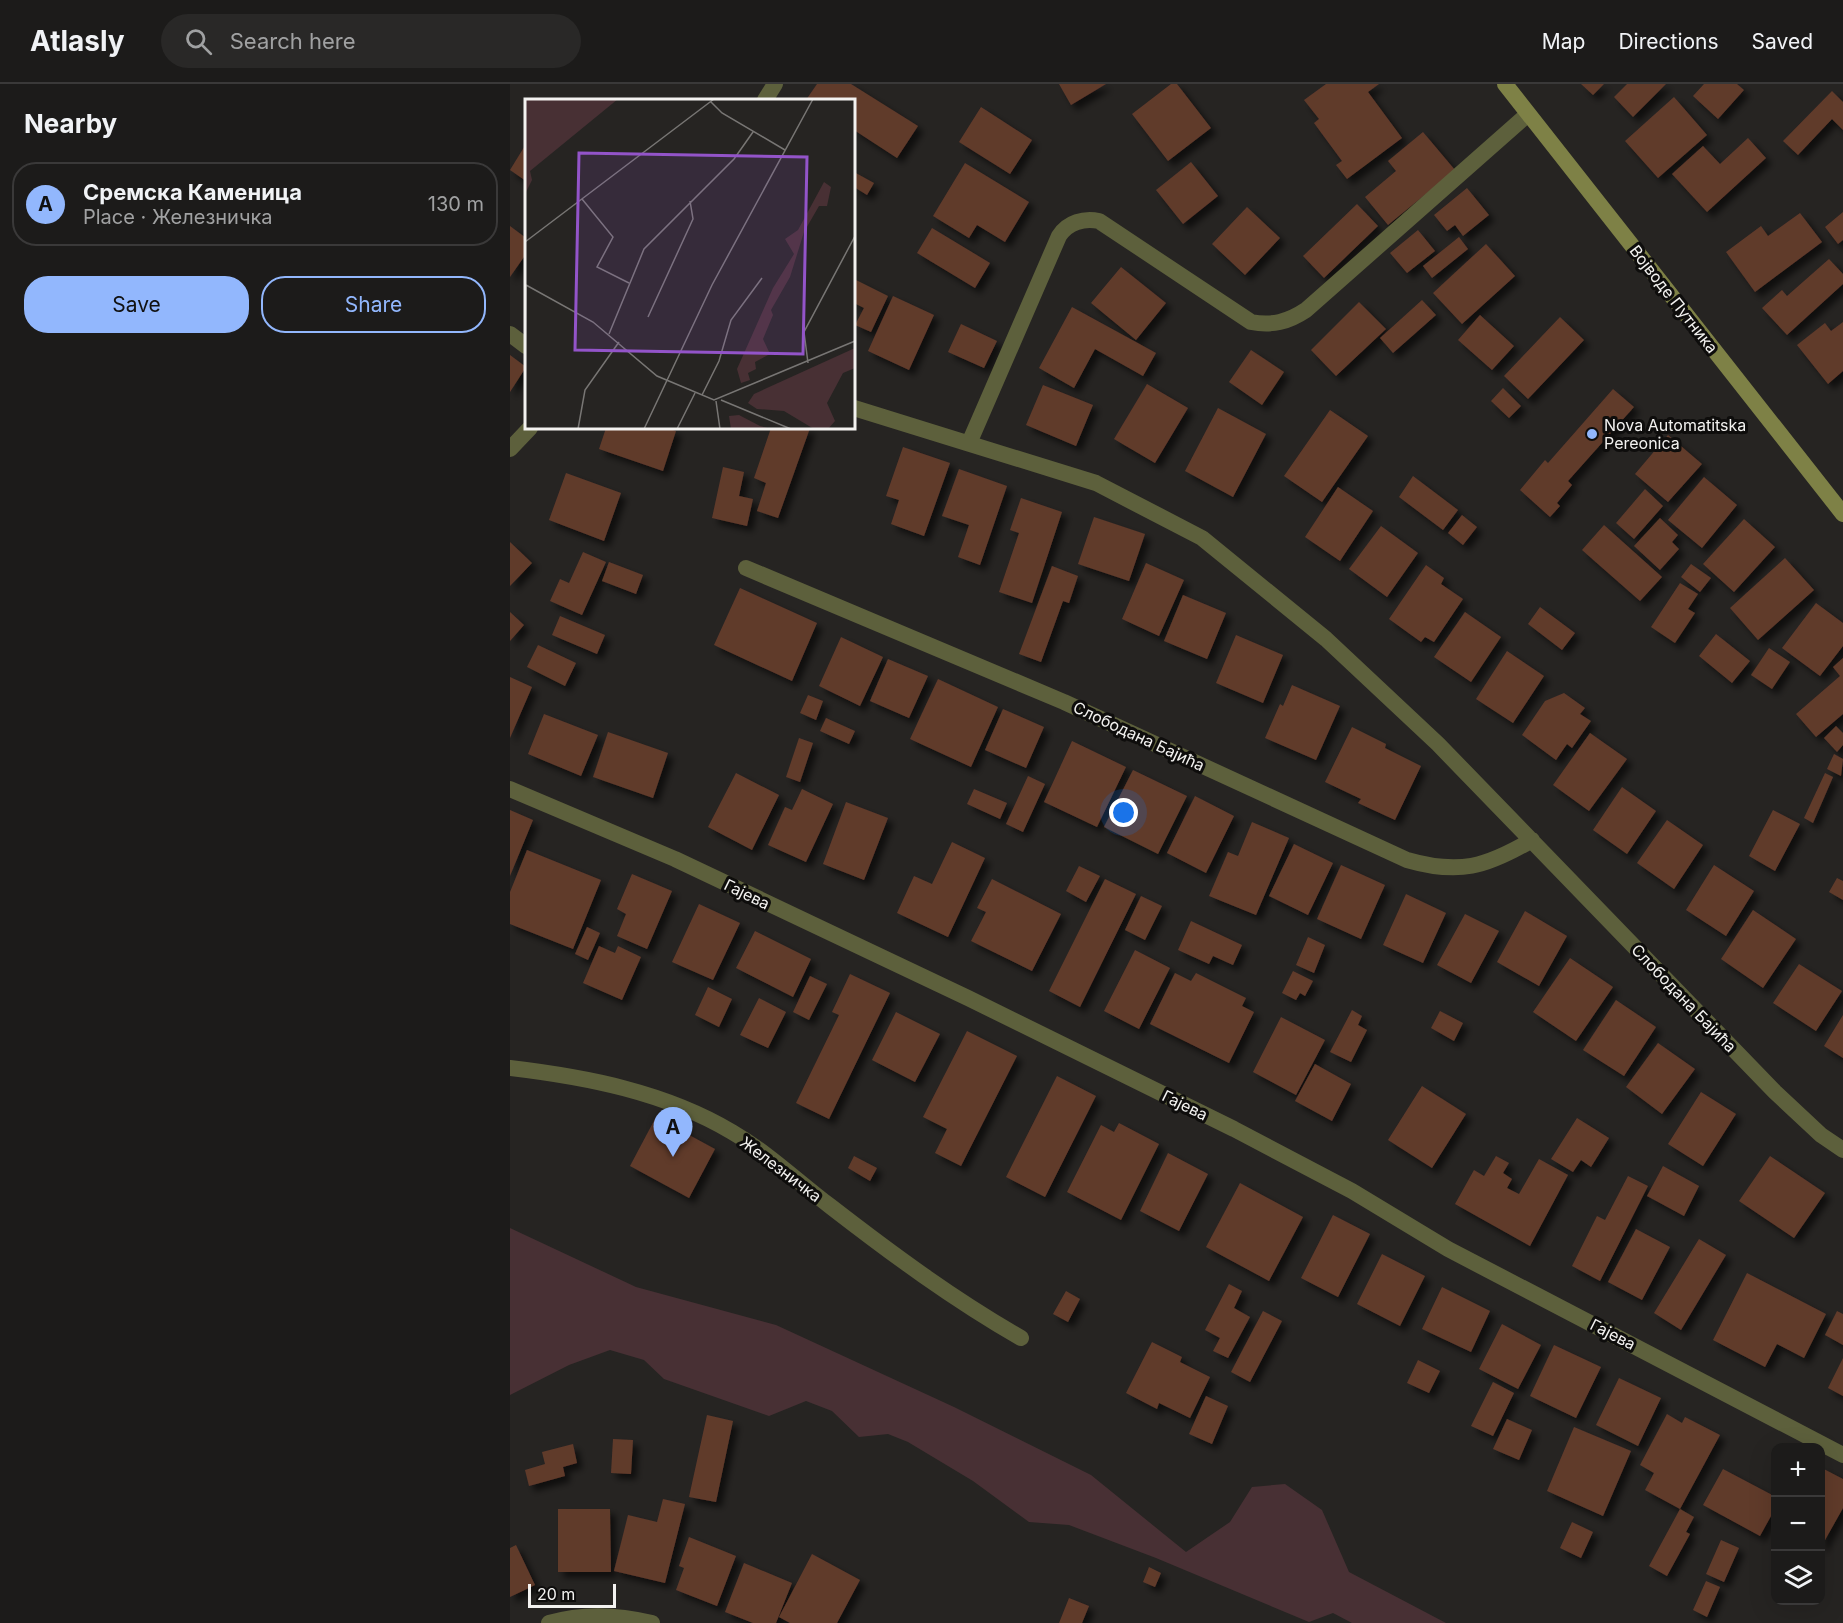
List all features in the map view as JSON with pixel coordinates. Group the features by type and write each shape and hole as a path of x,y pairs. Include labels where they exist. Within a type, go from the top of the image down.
{"main road":[{"name":"Војводе Путника","path":"1505,84 1843,514"}],"street":[{"path":"766,99 775,84"},
{"path":"970,441 1059,236 1071,225 1087,220 1099,221 1251,322 1266,324 1281,322 1293,319 1306,310 1528,114"},
{"path":"510,334 525,345"},
{"name":"Слободана Бајића","path":"855,408 922,430 970,441 1096,483 1202,538 1326,639 1438,744 1775,1092 1821,1135 1843,1150"},
{"path":"510,449 529,429"},
{"name":"Слободана Бајића","path":"746,568 1064,702 1407,860 1426,866 1466,868 1484,865 1532,840"},
{"name":"Гајева","path":"510,789 675,859 979,1003 1234,1129 1352,1191 1448,1249 1843,1455"},
{"name":"Железничка","path":"510,1068 565,1075 629,1090 680,1106 731,1131 771,1157 922,1278 1021,1338"},
{"path":"549,1623 586,1617 624,1616 652,1623"}],"shaded area":[{"path":"510,1228 636,1287 776,1325 954,1407 1091,1475 1186,1552 1230,1522 1252,1487 1285,1484 1322,1510 1349,1572 1446,1623 1352,1623 1333,1613 1309,1622 1156,1558 1069,1525 1029,1522 973,1481 908,1442 888,1434 859,1437 832,1411 806,1401 769,1416 664,1379 644,1360 610,1350 569,1365 510,1395"}],"building":[{"path":"817,84 851,84 918,126 897,158 855,131 855,99 807,99"},
{"path":"1059,84 1106,84 1071,105"},
{"path":"1171,84 1177,84 1211,128 1168,161 1132,114"},
{"path":"1326,84 1379,84 1368,92 1402,138 1347,179 1336,165 1342,161 1314,123 1319,119 1304,100"},
{"path":"1581,84 1604,84 1593,95"},
{"path":"1627,84 1666,84 1633,117 1614,97"},
{"path":"1704,84 1737,84 1744,90 1718,119 1693,96"},
{"path":"1832,91 1843,102 1843,130 1832,119 1798,155 1783,141"},
{"path":"1674,97 1707,135 1658,178 1625,141"},
{"path":"981,107 1032,140 1010,174 959,142"},
{"path":"1423,132 1455,170 1388,225 1365,197 1396,171 1388,161"},
{"path":"1748,138 1766,158 1707,212 1672,174 1703,146 1720,164"},
{"path":"525,146 525,180 510,170"},
{"path":"1191,162 1218,196 1183,224 1156,190"},
{"path":"965,163 1029,202 1005,242 977,225 969,238 933,216"},
{"path":"855,173 874,183 867,195 855,188"},
{"path":"1467,188 1489,215 1463,236 1455,225 1447,231 1434,215"},
{"path":"1357,204 1378,226 1324,278 1303,256"},
{"path":"1247,207 1280,238 1245,275 1212,244"},
{"path":"1843,212 1843,240 1838,244 1825,227"},
{"path":"1800,213 1822,242 1755,292 1726,252 1761,226 1768,236"},
{"path":"510,226 525,237 525,255 510,277"},
{"path":"932,228 990,263 975,288 917,253"},
{"path":"1418,230 1435,251 1407,273 1390,253"},
{"path":"1459,237 1468,249 1432,278 1423,266"},
{"path":"1486,244 1515,276 1462,324 1433,293"},
{"path":"1829,259 1843,274 1843,284 1787,335 1762,308 1782,290 1787,296"},
{"path":"1121,267 1166,303 1136,340 1091,303"},
{"path":"855,280 888,296 871,332 855,325 864,308 855,304"},
{"path":"893,296 934,315 909,370 868,351"},
{"path":"1422,300 1436,315 1393,353 1380,338"},
{"path":"1359,302 1386,329 1336,376 1311,350"},
{"path":"1072,307 1156,353 1143,376 1095,349 1074,388 1039,368"},
{"path":"1480,315 1514,346 1492,370 1458,340"},
{"path":"1560,317 1584,340 1528,399 1504,376"},
{"path":"1843,322 1843,371 1828,384 1797,345 1825,323 1831,331"},
{"path":"961,324 997,341 984,368 948,352"},
{"path":"1251,350 1284,372 1262,405 1229,382"},
{"path":"510,355 525,369 510,392"},
{"path":"1147,384 1188,408 1155,463 1114,439"},
{"path":"1043,385 1093,405 1076,446 1026,425"},
{"path":"1503,388 1521,406 1509,418 1491,401"},
{"name":"Nova Automatitska Pereonica","path":"1613,389 1634,407 1568,481 1572,485 1557,503 1560,506 1550,517 1520,490 1545,460 1548,463"},
{"path":"1218,408 1266,434 1233,497 1185,471"},
{"path":"1330,410 1368,436 1322,502 1284,476"},
{"path":"606,429 670,429 676,431 663,471 599,449"},
{"path":"771,429 810,429 778,518 757,511 766,483 754,478"},
{"path":"1668,435 1702,464 1668,502 1635,474"},
{"path":"903,447 950,463 924,536 891,524 899,500 886,496"},
{"path":"723,467 744,472 739,496 753,499 747,526 712,518"},
{"path":"959,469 1007,486 980,565 958,557 969,525 942,516"},
{"path":"566,473 621,493 604,541 549,520"},
{"path":"1413,476 1458,510 1443,530 1399,497"},
{"path":"1704,477 1737,505 1702,548 1668,520"},
{"path":"1338,487 1373,511 1340,561 1305,537"},
{"path":"1645,489 1663,506 1634,539 1616,523"},
{"path":"1021,498 1062,512 1032,603 999,592 1019,533 1010,530"},
{"path":"1462,515 1477,527 1463,545 1448,533"},
{"path":"1094,517 1145,534 1129,581 1078,564"},
{"path":"1660,518 1678,535 1672,542 1679,549 1660,570 1634,546"},
{"path":"1744,519 1775,547 1734,592 1703,564"},
{"path":"1604,525 1662,577 1640,601 1582,550"},
{"path":"1381,526 1418,553 1387,597 1349,569"},
{"path":"510,542 532,563 510,586"},
{"path":"583,552 606,562 582,615 550,601 560,579 569,583"},
{"path":"1785,558 1814,590 1758,640 1730,608"},
{"path":"609,562 643,575 636,594 602,581"},
{"path":"1146,563 1184,580 1159,636 1122,619"},
{"path":"1691,564 1711,578 1700,592 1681,577"},
{"path":"1426,565 1444,578 1441,584 1463,599 1434,642 1425,637 1421,642 1389,619"},
{"path":"1052,566 1078,576 1069,603 1063,601 1041,662 1019,654"},
{"path":"1680,583 1698,594 1688,609 1695,613 1675,643 1651,627"},
{"path":"740,588 817,623 792,681 714,645"},
{"path":"1183,595 1226,613 1207,659 1164,641"},
{"path":"1816,603 1843,623 1843,646 1820,676 1782,648"},
{"path":"1540,607 1575,633 1562,650 1528,624"},
{"path":"510,612 524,625 510,641"},
{"path":"1465,612 1501,637 1471,682 1434,657"},
{"path":"560,616 605,635 597,654 552,635"},
{"path":"1716,634 1750,661 1732,683 1699,656"},
{"path":"1236,635 1283,655 1263,703 1216,683"},
{"path":"841,637 883,657 860,706 819,686"},
{"path":"538,645 576,663 565,686 527,667"},
{"path":"1769,648 1790,662 1772,689 1751,675"},
{"path":"1507,651 1544,676 1513,723 1476,699"},
{"path":"1843,658 1843,714 1816,737 1796,714 1840,676 1833,667"},
{"path":"888,659 928,676 909,718 870,701"},
{"path":"510,677 532,687 510,738"},
{"path":"938,679 998,707 971,767 910,739"},
{"path":"1292,685 1340,706 1316,760 1265,738 1280,704 1283,706"},
{"path":"1564,693 1585,708 1580,714 1591,721 1572,748 1567,744 1556,760 1522,735 1545,701"},
{"path":"808,695 823,701 816,720 800,713"},
{"path":"1003,709 1044,727 1026,768 985,750"},
{"path":"544,714 598,735 581,776 528,754"},
{"path":"826,718 855,731 849,744 820,731"},
{"path":"1836,726 1843,733 1843,745 1837,752 1824,738"},
{"path":"1352,727 1386,744 1385,748 1421,766 1395,820 1358,803 1361,799 1325,782"},
{"path":"608,732 668,753 653,798 593,777"},
{"path":"1590,733 1627,759 1589,811 1553,785"},
{"path":"799,738 813,743 800,782 786,777"},
{"path":"1072,741 1126,767 1097,827 1044,802"},
{"path":"1834,754 1843,759 1841,776 1827,769"},
{"path":"1133,770 1187,796 1158,854 1104,827"},
{"path":"736,773 779,795 752,850 708,827"},
{"path":"1825,773 1833,777 1813,823 1804,818"},
{"path":"1028,776 1045,784 1023,832 1006,824"},
{"path":"1622,787 1656,811 1627,854 1593,830"},
{"path":"802,789 833,804 806,862 768,845 785,807 792,810"},
{"path":"974,789 1007,803 1000,819 967,804"},
{"path":"1195,796 1234,816 1206,873 1167,853"},
{"path":"846,802 888,818 864,880 823,864"},
{"path":"510,810 533,820 510,876"},
{"path":"1773,810 1800,824 1775,871 1749,856"},
{"path":"1667,820 1703,845 1674,889 1637,863"},
{"path":"1252,822 1289,838 1256,915 1209,896 1228,852 1238,856"},
{"path":"952,842 985,858 948,937 897,913 914,876 932,884"},
{"path":"1294,844 1333,863 1308,915 1269,896"},
{"path":"527,850 601,880 573,949 510,924 510,892"},
{"path":"1341,865 1385,885 1361,939 1317,919"},
{"path":"1714,865 1754,891 1726,936 1686,910"},
{"path":"1079,866 1100,876 1086,902 1066,891"},
{"path":"632,874 672,891 647,949 617,936 626,914 617,909"},
{"path":"1837,878 1843,881 1843,900 1829,892"},
{"path":"992,879 1061,914 1032,971 971,941 986,912 977,908"},
{"path":"1105,879 1136,894 1080,1007 1049,991"},
{"path":"1406,894 1446,913 1423,963 1383,945"},
{"path":"1141,896 1162,906 1145,940 1125,930"},
{"path":"699,904 740,923 713,980 672,962"},
{"path":"1753,910 1796,939 1763,988 1721,959"},
{"path":"1525,911 1567,936 1539,986 1497,962"},
{"path":"1465,914 1499,931 1471,983 1437,965"},
{"path":"1191,921 1242,945 1233,965 1213,956 1209,964 1178,950"},
{"path":"587,927 600,933 588,960 575,954"},
{"path":"755,931 811,959 793,997 736,968"},
{"path":"1308,937 1325,945 1314,973 1296,965"},
{"path":"599,946 615,953 618,946 641,957 622,1000 583,983"},
{"path":"1135,950 1170,968 1139,1029 1104,1011"},
{"path":"1570,958 1613,987 1576,1041 1533,1012"},
{"path":"1799,964 1842,991 1816,1031 1773,1003"},
{"path":"1293,971 1313,981 1305,996 1300,993 1296,1000 1282,993"},
{"path":"1175,973 1191,981 1196,973 1246,998 1242,1006 1254,1012 1229,1063 1150,1024"},
{"path":"850,974 890,993 829,1119 796,1103 839,1015 832,1012"},
{"path":"810,976 827,984 809,1020 793,1012"},
{"path":"708,987 732,999 719,1027 695,1015"},
{"path":"759,998 786,1012 768,1048 740,1035"},
{"path":"1616,1000 1656,1027 1624,1076 1583,1050"},
{"path":"1352,1010 1362,1016 1358,1025 1367,1030 1351,1062 1330,1052"},
{"path":"1440,1011 1463,1023 1454,1041 1431,1028"},
{"path":"896,1012 940,1034 915,1082 872,1060"},
{"path":"1843,1015 1843,1058 1824,1046"},
{"path":"1281,1017 1325,1040 1296,1095 1253,1072"},
{"path":"967,1031 1017,1056 961,1166 935,1153 947,1129 923,1117"},
{"path":"1658,1043 1695,1069 1662,1114 1626,1087"},
{"path":"1315,1064 1351,1084 1332,1121 1295,1101"},
{"path":"1057,1076 1096,1096 1045,1197 1006,1177"},
{"path":"1422,1086 1466,1114 1432,1168 1388,1140"},
{"path":"1701,1092 1736,1114 1703,1166 1668,1144"},
{"path":"656,1117 715,1149 689,1198 630,1166"},
{"path":"1577,1118 1609,1138 1591,1167 1581,1160 1573,1172 1551,1159"},
{"path":"1119,1123 1159,1144 1121,1220 1067,1192 1101,1125 1114,1132"},
{"path":"1168,1153 1208,1174 1179,1231 1140,1211"},
{"path":"854,1156 877,1168 870,1181 848,1168"},
{"path":"1496,1156 1509,1163 1503,1173 1512,1179 1507,1188 1519,1194 1539,1159 1568,1175 1530,1246 1455,1204 1474,1170 1484,1176"},
{"path":"1770,1156 1825,1193 1794,1238 1739,1201"},
{"path":"1663,1166 1699,1186 1684,1216 1647,1196"},
{"path":"1628,1176 1648,1186 1600,1281 1572,1266 1597,1216 1605,1220"},
{"path":"1240,1183 1303,1217 1269,1281 1206,1247"},
{"path":"1333,1215 1370,1234 1338,1297 1301,1278"},
{"path":"1636,1229 1670,1247 1642,1300 1608,1282"},
{"path":"1699,1239 1726,1255 1681,1330 1654,1313"},
{"path":"1382,1254 1425,1276 1400,1326 1357,1304"},
{"path":"1747,1273 1826,1314 1804,1358 1777,1344 1765,1367 1713,1340"},
{"path":"1229,1284 1242,1291 1234,1308 1250,1317 1228,1358 1213,1351 1220,1338 1205,1330"},
{"path":"1442,1287 1490,1311 1471,1352 1422,1329"},
{"path":"1066,1291 1080,1299 1068,1322 1053,1314"},
{"path":"1263,1311 1282,1321 1250,1382 1231,1372"},
{"path":"1837,1311 1843,1314 1843,1345 1825,1335"},
{"path":"1502,1324 1541,1345 1518,1389 1479,1369"},
{"path":"1152,1342 1182,1357 1180,1362 1210,1377 1190,1418 1159,1403 1157,1409 1126,1393"},
{"path":"1554,1345 1601,1367 1576,1418 1530,1396"},
{"path":"1843,1358 1843,1396 1828,1388"},
{"path":"1418,1360 1440,1371 1429,1393 1407,1383"},
{"path":"1619,1378 1661,1398 1638,1446 1596,1425"},
{"path":"1493,1382 1514,1393 1493,1436 1471,1426"},
{"path":"1206,1396 1228,1406 1212,1444 1189,1434"},
{"path":"1667,1414 1682,1423 1685,1417 1720,1435 1680,1509 1645,1490 1654,1473 1640,1465"},
{"path":"707,1415 733,1421 716,1502 689,1497"},
{"path":"1507,1419 1532,1430 1519,1460 1493,1449"},
{"path":"1574,1427 1631,1451 1603,1516 1547,1491"},
{"path":"613,1439 633,1440 631,1474 611,1473"},
{"path":"573,1444 577,1463 563,1467 565,1476 529,1486 525,1470 545,1464 542,1452"},
{"path":"1723,1469 1771,1494 1771,1516 1760,1536 1703,1505"},
{"path":"1825,1470 1843,1479 1843,1508 1825,1540"},
{"path":"663,1499 685,1504 665,1583 614,1571 628,1515 657,1522"},
{"path":"558,1509 610,1509 611,1572 558,1572"},
{"path":"1680,1509 1694,1517 1686,1532 1690,1534 1667,1576 1649,1566"},
{"path":"1572,1522 1593,1532 1581,1558 1560,1548"},
{"path":"689,1537 736,1556 717,1606 676,1590 684,1568 679,1566"},
{"path":"1721,1540 1739,1548 1724,1582 1706,1574"},
{"path":"516,1545 535,1585 510,1597 510,1548"},
{"path":"812,1554 860,1580 837,1623 790,1623 779,1617"},
{"path":"744,1563 792,1583 776,1623 753,1623 725,1612"},
{"path":"1149,1567 1161,1573 1155,1587 1143,1582"},
{"path":"1706,1581 1720,1587 1707,1617 1693,1610"},
{"path":"1069,1598 1089,1606 1082,1623 1059,1623"}],"place":[{"name":"Nova Automatitska Pereonica","path":"1592,434"},
{"name":"Сремска Каменица","path":"673,1157"}]}
